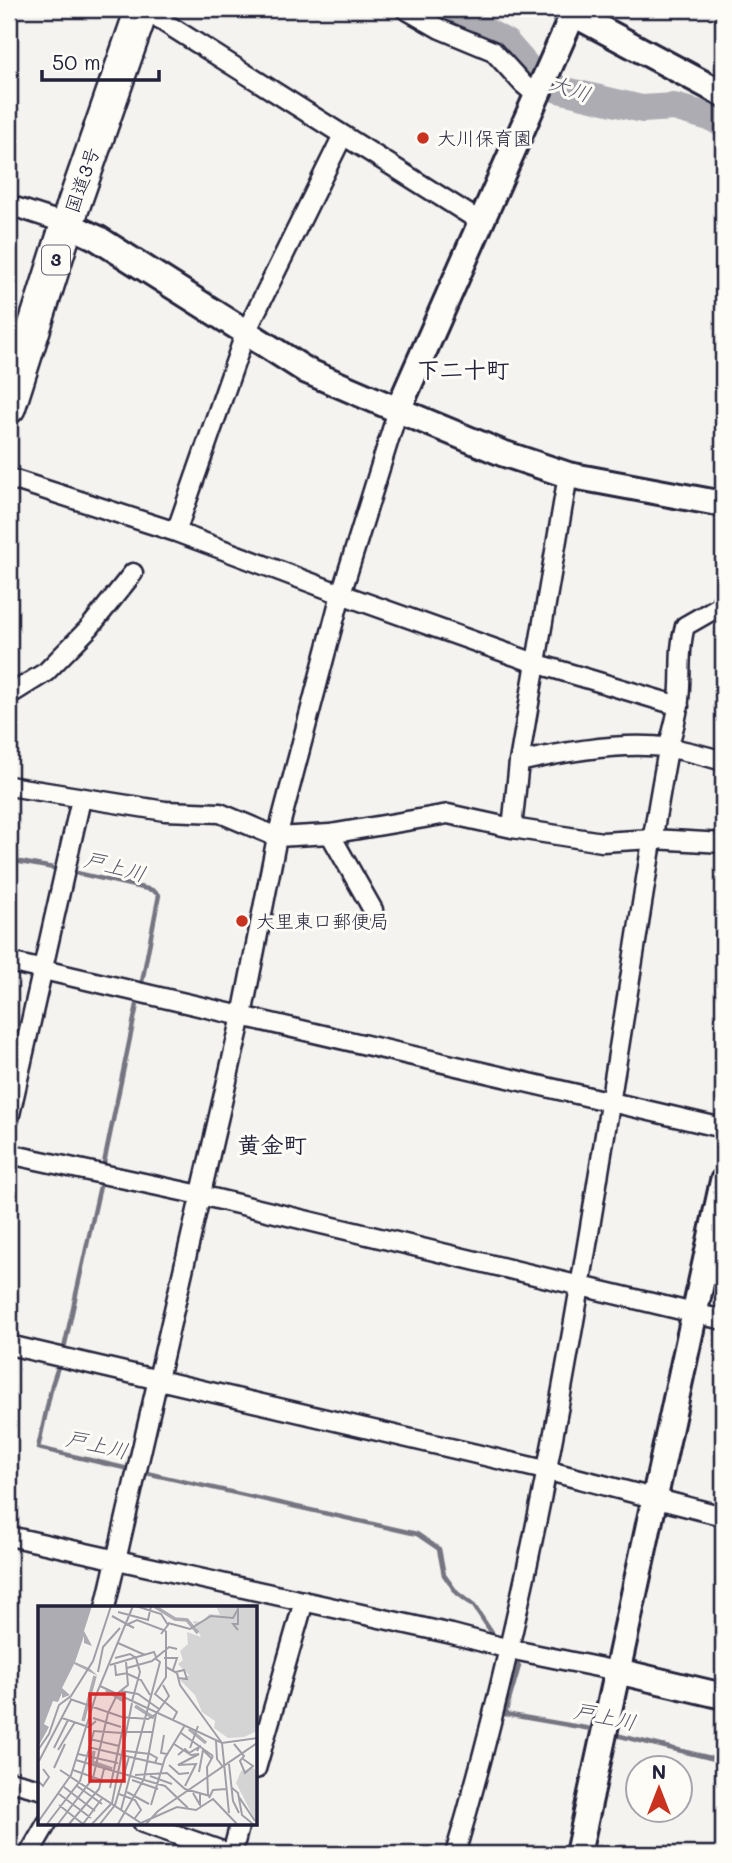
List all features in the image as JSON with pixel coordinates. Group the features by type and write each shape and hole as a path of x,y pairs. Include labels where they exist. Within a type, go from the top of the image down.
{"highway":[{"name":"国道3号","path":"9,407 67,224 106,113 150,11"}],"street":[{"path":"405,9 440,29 493,51 523,84 540,85"},
{"path":"105,1606 242,1016 276,837 341,594 398,410 571,10 723,94"},
{"path":"150,11 481,222"},
{"path":"176,532 245,334 343,135"},
{"path":"9,205 67,224 97,238 307,371 398,410 502,453 568,475 723,504"},
{"path":"512,828 519,762 568,475"},
{"path":"9,478 176,532 535,663 679,706"},
{"path":"9,695 46,672 90,627 133,573"},
{"path":"455,1854 477,1783 509,1649 580,1286 653,839 679,706 680,642 685,626 720,606 723,598"},
{"path":"519,762 561,752 626,747 669,747 723,761"},
{"path":"9,786 165,811 219,813 276,837 330,834 448,814 512,828 602,842 653,839 723,843"},
{"path":"9,1119 81,799"},
{"path":"330,834 373,910"},
{"path":"9,962 723,1128"},
{"path":"9,1154 200,1195 723,1320"},
{"path":"578,1854 723,1181"},
{"path":"9,1345 545,1470 723,1516"},
{"path":"9,1536 723,1696"},
{"path":"257,1766 304,1601"},
{"path":"9,1781 38,1788"},
{"path":"29,1854 46,1825"},
{"path":"149,1825 232,1854 239,1825"}],"waterway":[{"name":"戸上川","path":"9,38 18,9"},
{"name":"大川","path":"435,9 506,43 533,74 558,89 642,109 674,107 713,118 723,124"},
{"name":"戸上川","path":"9,860 59,869"},
{"name":"戸上川","path":"68,871 152,890 159,895 141,987"},
{"name":"戸上川","path":"103,1168 139,995"},
{"name":"戸上川","path":"63,1353 102,1177"},
{"name":"戸上川","path":"60,1361 38,1448 133,1470"},
{"name":"戸上川","path":"142,1472 417,1534 439,1549 444,1575 457,1593 474,1606 496,1639"},
{"name":"戸上川","path":"513,1659 519,1666 505,1714 597,1730"},
{"name":"戸上川","path":"612,1734 723,1761"}],"place":[{"name":"大川保育園","path":"423,138"},
{"name":"大里東口郵便局","path":"242,921"}],"district":[{"name":"下二十町","path":"463,370"},
{"name":"黄金町","path":"272,1145"}]}
